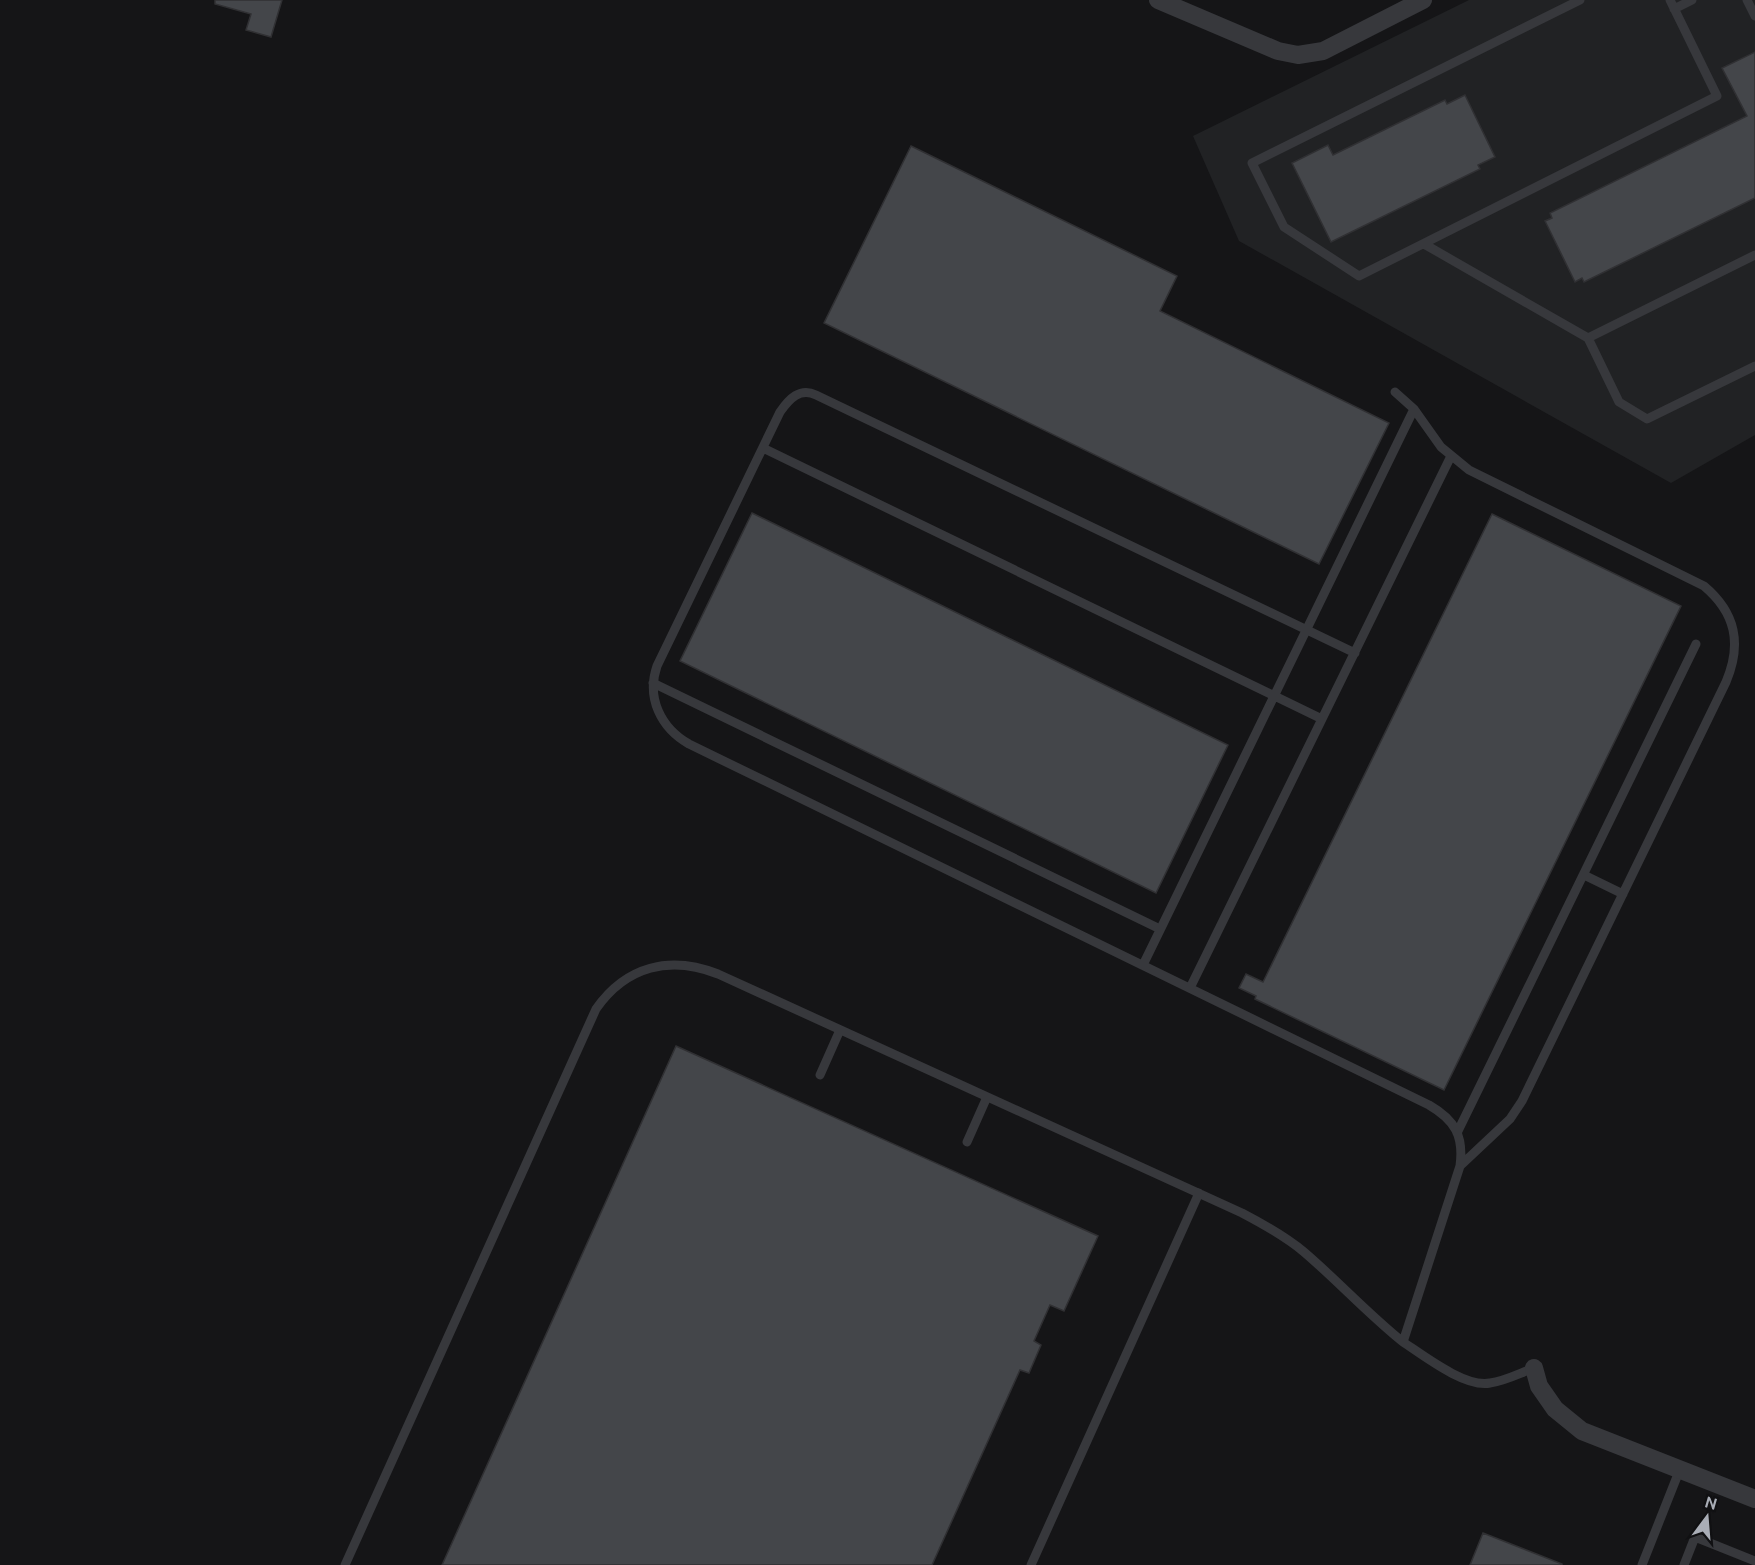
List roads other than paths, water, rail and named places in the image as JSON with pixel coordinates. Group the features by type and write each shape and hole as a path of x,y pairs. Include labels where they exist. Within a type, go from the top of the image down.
{"street":[{"path":"1158,0 1278,51 1299,56 1323,51 1420,1"},
{"path":"1534,1368 1539,1386 1548,1400 1571,1424 1582,1431 1755,1499"}],"lane":[{"path":"1580,0 1252,164 1284,227 1359,276 1717,96 1672,4 1692,0"},
{"path":"1747,0 1755,16"},
{"path":"1424,244 1588,338 1619,402 1647,419 1755,366"},
{"path":"1588,338 1755,255"},
{"path":"1355,652 811,392 799,394 788,400 780,412 657,666 653,683 659,714 677,736 689,744 1428,1105 1447,1117 1457,1133 1461,1152 1460,1166 1403,1342"},
{"path":"1395,392 1414,409 1451,456 1483,478 1694,580 1712,592 1730,618 1735,645 1730,672 1515,1113 1460,1166"},
{"path":"1143,965 1414,409"},
{"path":"763,448 1322,718"},
{"path":"1190,988 1451,456"},
{"path":"1457,1133 1696,644"},
{"path":"653,683 1160,929"},
{"path":"1584,875 1623,894"},
{"path":"345,1565 596,1009 613,987 624,979 651,968 673,965 693,966 718,974 1242,1213 1288,1240 1403,1342 1470,1381 1488,1384 1534,1368"},
{"path":"820,1075 840,1030"},
{"path":"967,1142 987,1097"},
{"path":"1031,1565 1199,1193"},
{"path":"1642,1565 1680,1469"},
{"path":"1684,1565 1695,1537 1755,1561"}]}
